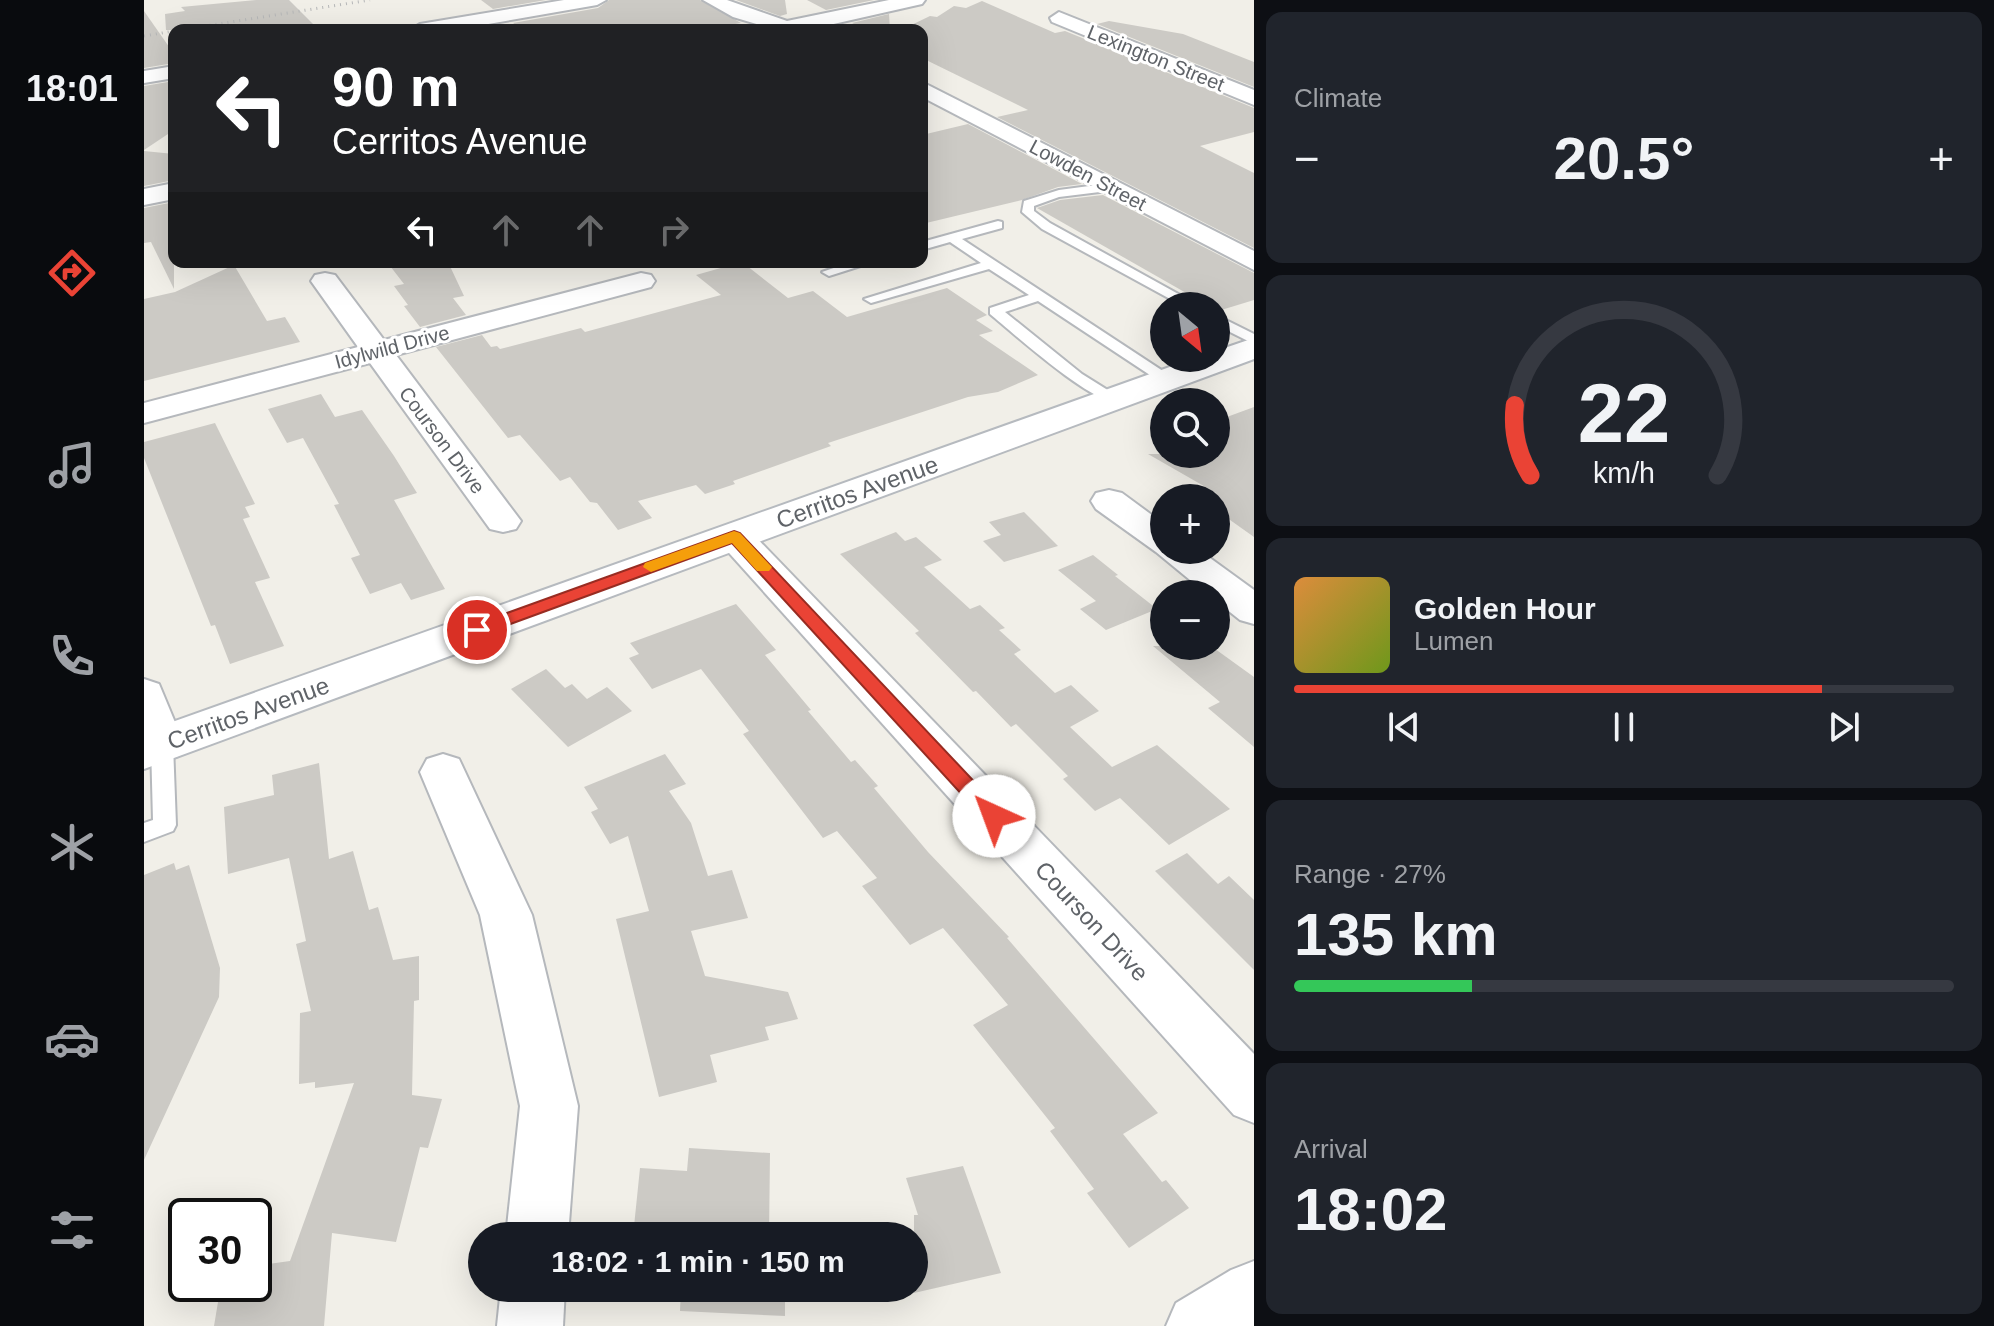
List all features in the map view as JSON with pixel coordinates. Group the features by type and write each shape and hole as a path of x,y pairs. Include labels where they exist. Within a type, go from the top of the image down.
{"main road":[{"name":"Cerritos Avenue","path":"153,748 1254,346"}],"street":[{"path":"455,24 597,0"},
{"path":"712,0 740,13 778,24"},
{"path":"810,24 915,0"},
{"name":"Lexington Street","path":"1059,18 1254,98"},
{"path":"144,77 168,73"},
{"name":"Lowden Street","path":"933,103 1112,187 1254,262"},
{"path":"144,197 168,192"},
{"name":"Idylwild Drive","path":"144,413 376,351 631,272"},
{"name":"Courson Drive","path":"325,281 503,521"},
{"path":"1109,501 1150,532"},
{"name":"Courson Drive","path":"734,536 1254,1095"},
{"path":"1193,564 1254,610"},
{"path":"144,695 153,748"},
{"path":"443,772 506,915 549,1106 538,1222"},
{"path":"1199,1326 1254,1293"},
{"path":"530,1326 532,1302"}],"lane":[{"path":"1112,187 1071,191 1039,199 1028,204 1028,212 1046,226 1167,292"},
{"path":"928,244 998,225"},
{"path":"952,238 1167,380"},
{"path":"871,299 991,264"},
{"path":"829,272 844,268"},
{"path":"1040,296 995,311 1077,377 1114,399"},
{"path":"1230,329 1254,346"},
{"path":"144,833 165,825 153,748"}],"building":[{"path":"289,0 313,24 168,24 166,30 165,14 185,11 181,7"},
{"path":"481,0 546,0 493,9"},
{"path":"609,0 700,0 741,23 513,23 598,8"},
{"path":"736,0 785,0 787,14 780,16"},
{"path":"807,0 874,0 826,10"},
{"path":"982,1 1055,33 1065,31 1254,108 1254,132 1200,146 1254,173 1254,248 997,117 1028,110 928,61 928,24 913,24 930,16 937,17 954,6 966,8"},
{"path":"144,11 168,45 168,64 144,68"},
{"path":"889,14 890,24 852,23"},
{"path":"1109,21 1183,34 1254,62 1254,87 1097,24"},
{"path":"168,82 168,134 144,150 144,86"},
{"path":"968,124 1082,184 1058,187 1022,200 928,223 928,134"},
{"path":"144,151 168,153 168,181 144,186"},
{"path":"1103,195 1254,273 1254,300 1230,307 1230,292 1184,292 1037,208 1060,200"},
{"path":"168,203 168,268 174,268 174,289 151,242 144,243 144,208"},
{"path":"227,268 236,268 267,321 285,317 300,342 144,381 144,299 175,292"},
{"path":"392,268 451,268 464,296 453,298 466,315 420,327 394,286 404,284"},
{"path":"721,268 750,268 788,298 813,291 847,317 947,288 987,315 976,320 993,331 979,335 1038,375 998,392 968,397 828,443 831,446 705,494 696,485 638,501 652,518 618,530 597,503 590,502 570,477 560,481 520,435 508,438 436,347 482,335 491,347 500,349 581,328 585,332 721,295 696,275"},
{"path":"321,394 335,417 362,410 394,456 417,493 394,500 445,589 411,600 401,583 370,594 351,558 360,555 334,505 339,504 303,438 287,443 268,409"},
{"path":"1254,407 1254,537 1230,520 1230,484 1200,484 1172,468 1230,468 1230,416"},
{"path":"215,423 255,504 245,507 250,517 243,519 270,578 255,582 284,646 230,664 215,625 211,626 144,458 144,442"},
{"path":"1024,512 1058,546 1004,562 983,541 1001,535 989,522"},
{"path":"896,532 905,541 916,537 942,560 924,567 970,609 980,605 1005,628 999,630 1021,650 1014,654 1055,693 1071,685 1099,711 1070,727 1112,767 1157,745 1230,809 1169,845 1120,798 1095,811 1063,779 1068,776 1016,724 1011,727 976,691 973,692 915,633 919,631 840,554"},
{"path":"1093,555 1150,604 1150,612 1106,630 1080,609 1096,601 1058,570"},
{"path":"736,604 776,650 765,655 811,710 808,711 851,762 855,760 878,786 874,788 928,852 1009,937 1158,1113 1123,1134 1162,1182 1166,1180 1189,1208 1129,1248 1087,1193 1094,1189 1050,1131 1055,1128 973,1025 1008,1005 983,975 943,928 910,945 862,886 877,878 837,831 823,838 743,734 749,731 701,669 652,689 629,658 639,654 630,643"},
{"path":"1170,660 1230,660 1254,677 1254,747 1208,708 1220,702"},
{"path":"546,669 565,688 572,684 587,699 607,687 632,711 568,747 511,689"},
{"path":"665,754 686,784 669,791 691,823 708,876 732,870 748,918 691,931 705,976 788,992 798,1019 765,1027 769,1040 710,1055 717,1082 659,1097 616,919 649,911 628,836 610,844 591,812 598,809 584,787"},
{"path":"319,763 329,859 353,851 369,910 378,907 393,960 419,956 419,1000 414,1001 412,1095 442,1099 428,1148 420,1147 396,1242 332,1233 324,1326 214,1326 218,1302 272,1302 272,1264 290,1261 354,1083 315,1088 315,1082 299,1084 300,1013 311,1011 296,944 306,941 289,858 228,874 224,807 274,795 272,775"},
{"path":"1187,853 1218,884 1229,876 1254,900 1254,970 1155,871"},
{"path":"174,863 176,870 189,865 220,968 219,997 144,1160 144,875"},
{"path":"689,1148 770,1153 769,1222 634,1222 640,1168 687,1171"},
{"path":"963,1166 1001,1273 928,1290 928,1222 914,1222 914,1215 918,1215 906,1178"},
{"path":"680,1302 785,1302 785,1316 680,1311"}],"railway":[{"path":"218,24 370,0"},
{"path":"144,36 168,32"}],"slow traffic":[{"path":"651,567 734,536 763,567"}],"route":[{"path":"477,630 734,536 994,816"}]}
